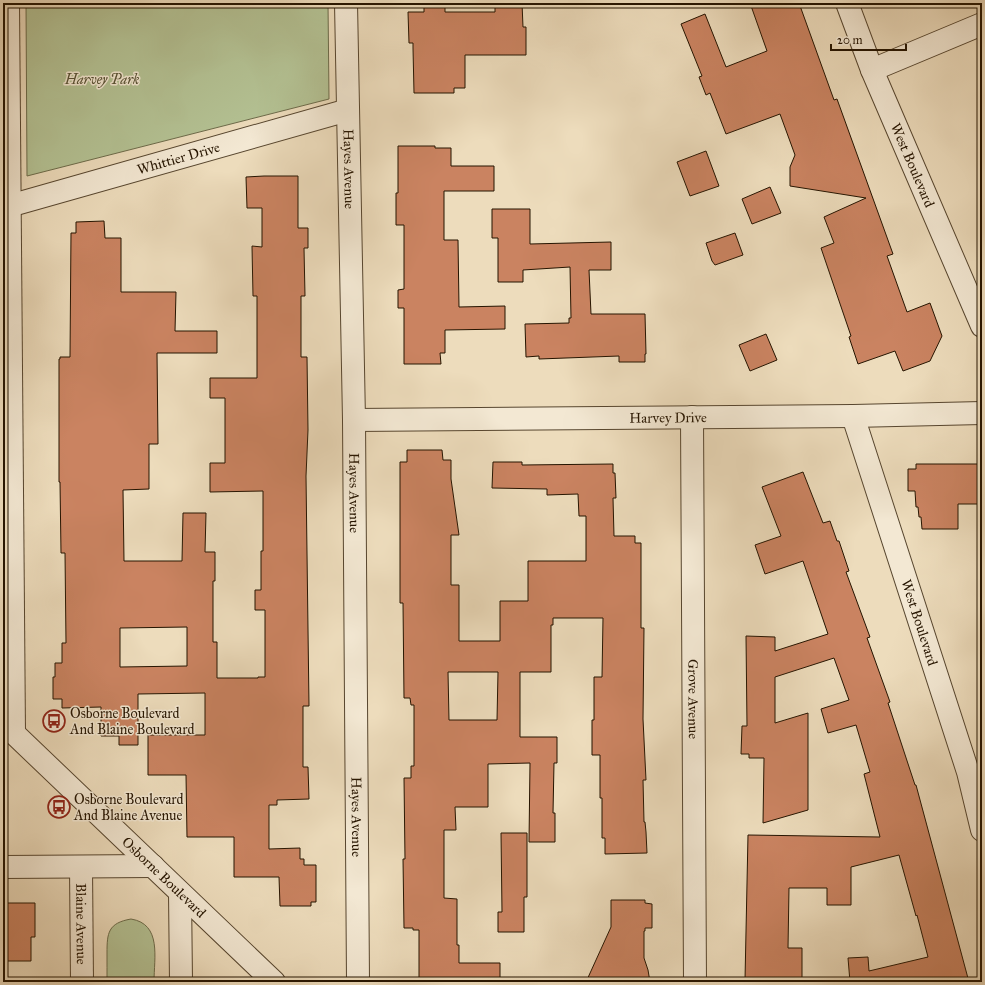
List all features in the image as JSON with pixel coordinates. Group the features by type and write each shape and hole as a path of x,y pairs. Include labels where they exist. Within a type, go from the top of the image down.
{"street":[{"path":"8,3 8,728"},
{"name":"Hayes Avenue","path":"346,3 354,420 358,982"},
{"name":"West Boulevard","path":"847,3 872,70 982,326"},
{"path":"872,70 982,24"},
{"name":"Whittier Drive","path":"9,206 348,110"},
{"name":"Harvey Drive","path":"354,420 853,416 982,413"},
{"name":"West Boulevard","path":"853,416 968,772 982,830"},
{"name":"Grove Avenue","path":"692,417 695,982"},
{"name":"Osborne Boulevard","path":"8,728 274,982"},
{"path":"3,868 153,866"},
{"name":"Blaine Avenue","path":"81,867 82,982"},
{"path":"180,893 181,982"}],"green space":[{"name":"Harvey Park","path":"26,3 328,3 329,99 27,176"},
{"path":"131,919 141,922 148,928 152,935 155,953 154,982 107,982 107,946 110,930 118,923"}],"building":[{"path":"424,3 445,3 445,12 495,12 495,3 522,3 523,27 526,27 526,55 465,55 465,88 454,88 454,93 414,93 413,43 409,43 408,12 424,12"},
{"path":"750,3 799,3 834,100 837,99 893,254 887,256 907,312 930,303 942,336 930,361 903,371 895,351 858,364 849,337 851,336 821,248 834,243 824,217 866,198 790,186 790,167 795,155 780,114 726,134 710,93 706,95 699,77 702,76 681,24 705,14 726,67 767,51"},
{"path":"398,146 435,146 435,148 451,148 451,166 494,166 494,191 444,191 444,240 458,240 459,307 505,306 505,329 445,330 445,353 440,353 441,364 404,364 404,308 398,308 398,290 404,289 404,225 396,225"},
{"path":"706,151 719,186 690,196 677,162"},
{"path":"298,176 298,228 308,228 308,248 304,248 305,296 301,296 301,357 307,357 308,430 306,476 309,706 303,706 303,767 308,767 309,799 277,800 277,805 269,805 269,849 300,848 300,859 304,859 304,865 316,865 316,902 311,902 311,906 280,906 279,877 234,877 234,837 187,837 186,775 148,775 148,735 205,735 205,693 138,694 138,745 119,745 119,736 101,736 101,707 62,708 62,699 53,699 53,677 55,677 55,663 62,663 62,643 66,643 65,553 61,553 59,482 59,359 60,357 70,357 71,233 76,233 76,222 104,221 105,238 121,238 121,292 176,292 175,331 217,331 217,353 157,353 158,444 149,444 149,489 123,490 124,561 182,561 183,513 206,513 205,552 215,552 215,581 213,581 213,642 217,642 217,678 265,677 265,610 255,610 255,590 261,590 261,551 263,551 263,491 210,492 210,463 225,463 225,398 210,398 210,378 257,378 257,296 253,296 252,246 262,247 262,208 247,208 246,177","holes":["187,627 187,666 120,667 120,628"]},
{"path":"770,187 781,213 752,224 742,199"},
{"path":"492,209 530,209 530,244 611,242 611,270 589,270 591,314 645,314 645,362 619,362 619,356 539,359 539,356 526,357 525,324 569,323 569,318 571,318 570,267 523,270 523,282 498,282 498,238 492,238"},
{"path":"735,233 743,255 715,265 712,261 706,243"},
{"path":"766,334 777,360 750,371 739,345"},
{"path":"407,450 442,450 443,460 451,460 451,479 459,535 451,535 451,585 459,585 459,641 500,641 500,601 528,601 528,561 586,561 586,516 579,516 578,494 547,495 547,489 492,488 493,462 522,462 522,465 613,464 613,473 615,473 616,498 613,498 614,536 635,536 635,543 641,543 641,628 644,628 643,719 646,780 643,780 644,822 647,853 605,854 605,838 602,838 600,755 592,755 592,720 594,720 594,677 602,677 603,618 553,618 553,625 551,625 551,672 520,672 520,737 557,737 557,763 554,763 553,813 555,813 555,842 529,842 530,763 488,764 488,807 455,807 456,830 444,830 444,898 457,899 457,945 459,945 459,963 500,963 500,980 419,982 419,930 404,928 404,778 411,778 411,766 414,766 414,705 411,705 410,698 404,698 403,603 400,603 400,462 407,462","holes":["448,672 498,672 497,720 449,720"]},
{"path":"916,464 978,464 978,472 982,472 982,504 958,504 958,529 922,529 921,517 919,517 918,507 916,507 915,491 908,491 908,469 916,469"},
{"path":"803,472 823,523 830,521 837,541 839,541 849,571 846,572 870,637 867,638 890,702 888,703 916,785 969,982 850,982 848,958 868,957 869,971 928,957 899,855 851,867 851,905 827,905 827,888 789,888 788,948 802,948 802,980 745,980 748,835 880,837 864,774 870,772 856,725 828,733 821,709 849,700 834,658 775,677 775,723 808,713 808,810 763,823 764,758 749,758 749,754 741,754 742,726 747,726 746,636 775,637 775,651 828,634 803,561 765,574 755,545 781,536 762,487"},
{"path":"501,833 527,833 527,897 524,897 524,932 498,932 498,912 502,912"},
{"path":"611,900 645,900 645,903 652,904 652,928 645,928 644,931 644,958 650,982 586,982 611,927"},
{"path":"3,903 35,903 35,937 31,937 31,961 3,961"}],"place":[{"name":"Osborne Boulevard And Blaine Boulevard","path":"54,721"},
{"name":"Osborne Boulevard And Blaine Avenue","path":"59,807"}]}
